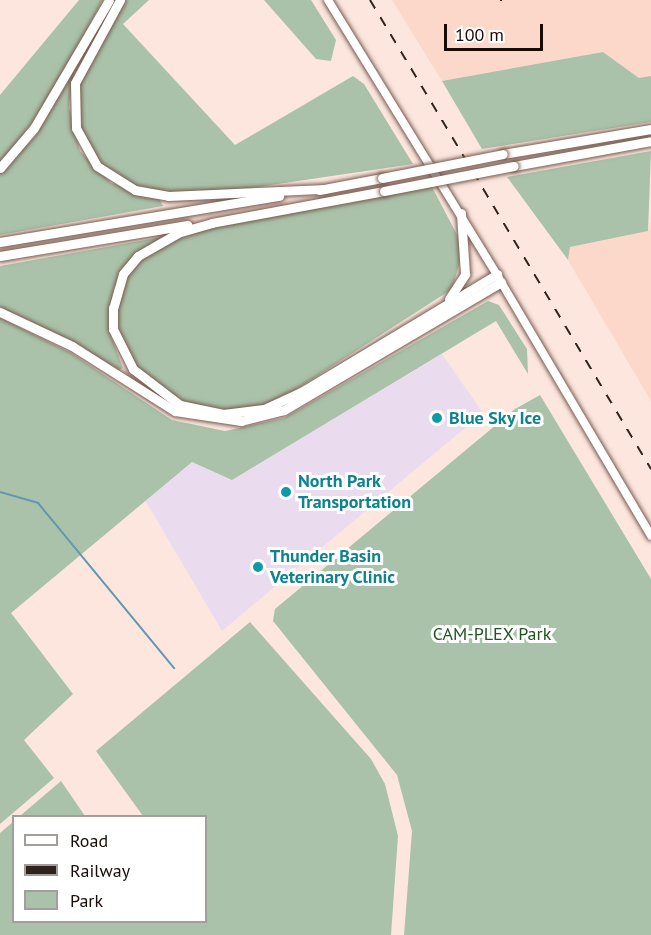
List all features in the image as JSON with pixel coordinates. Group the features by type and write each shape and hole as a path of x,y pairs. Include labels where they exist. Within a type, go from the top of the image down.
{"highway":[{"path":"0,168 34,128 109,0"},
{"path":"120,0 75,83 76,128 97,166 135,190 168,196 325,189"},
{"path":"0,242 325,189 503,154 651,129"},
{"path":"0,256 384,191 651,141"},
{"path":"325,201 189,229 138,256 123,274 113,308 113,329 133,369 180,405 243,414 301,393 444,304 499,278"},
{"path":"444,304 465,274 461,213"},
{"path":"0,312 72,346 175,411 241,421 284,411 499,278"}],"main road":[{"path":"328,0 461,213 651,536"}],"shaded area":[{"path":"392,0 651,0 651,76 639,78 603,52 442,81"},
{"path":"651,223 651,401 568,260 570,247 648,231"},
{"path":"442,354 483,413 222,631 145,500 192,462 232,480"}],"green space":[{"path":"79,0 103,0 45,106 0,164 0,95"},
{"path":"126,0 149,0 123,24 235,145 353,76 364,84 413,164 237,190 168,195 136,188 102,166 80,129 77,99 80,81"},
{"path":"264,0 311,0 336,40 331,61 316,59"},
{"path":"603,52 639,78 651,76 651,122 482,149 442,81"},
{"path":"74,66 69,107 80,151 111,183 159,198 163,206 0,235 0,173 37,134"},
{"path":"651,151 648,231 570,247 568,260 507,177"},
{"path":"432,187 464,248 452,289 289,394 266,405 228,410 184,402 136,367 119,334 117,308 129,272 158,245 197,230"},
{"path":"162,237 138,255 114,288 109,331 123,368 117,371 74,342 0,307 0,266"},
{"path":"488,301 499,305 527,349 528,374 496,321 232,480 192,462 11,613 73,694 24,740 54,778 0,824 0,318 71,353 172,420 225,431 284,418"},
{"name":"CAM-PLEX Park","path":"540,395 651,579 651,935 404,935 412,831 397,775 273,621 275,609 515,409"},
{"path":"250,622 371,759 385,784 398,836 391,935 0,935 0,833 12,823 12,923 207,923 207,815 142,815 96,751"},
{"path":"61,781 84,815 21,815"}],"waterway":[{"path":"0,492 38,503 174,668"}],"railway":[{"path":"370,0 651,469"}],"place":[{"name":"Blue Sky Ice","path":"437,418"},
{"name":"North Park Transportation","path":"286,492"},
{"name":"Thunder Basin Veterinary Clinic","path":"258,567"}]}
